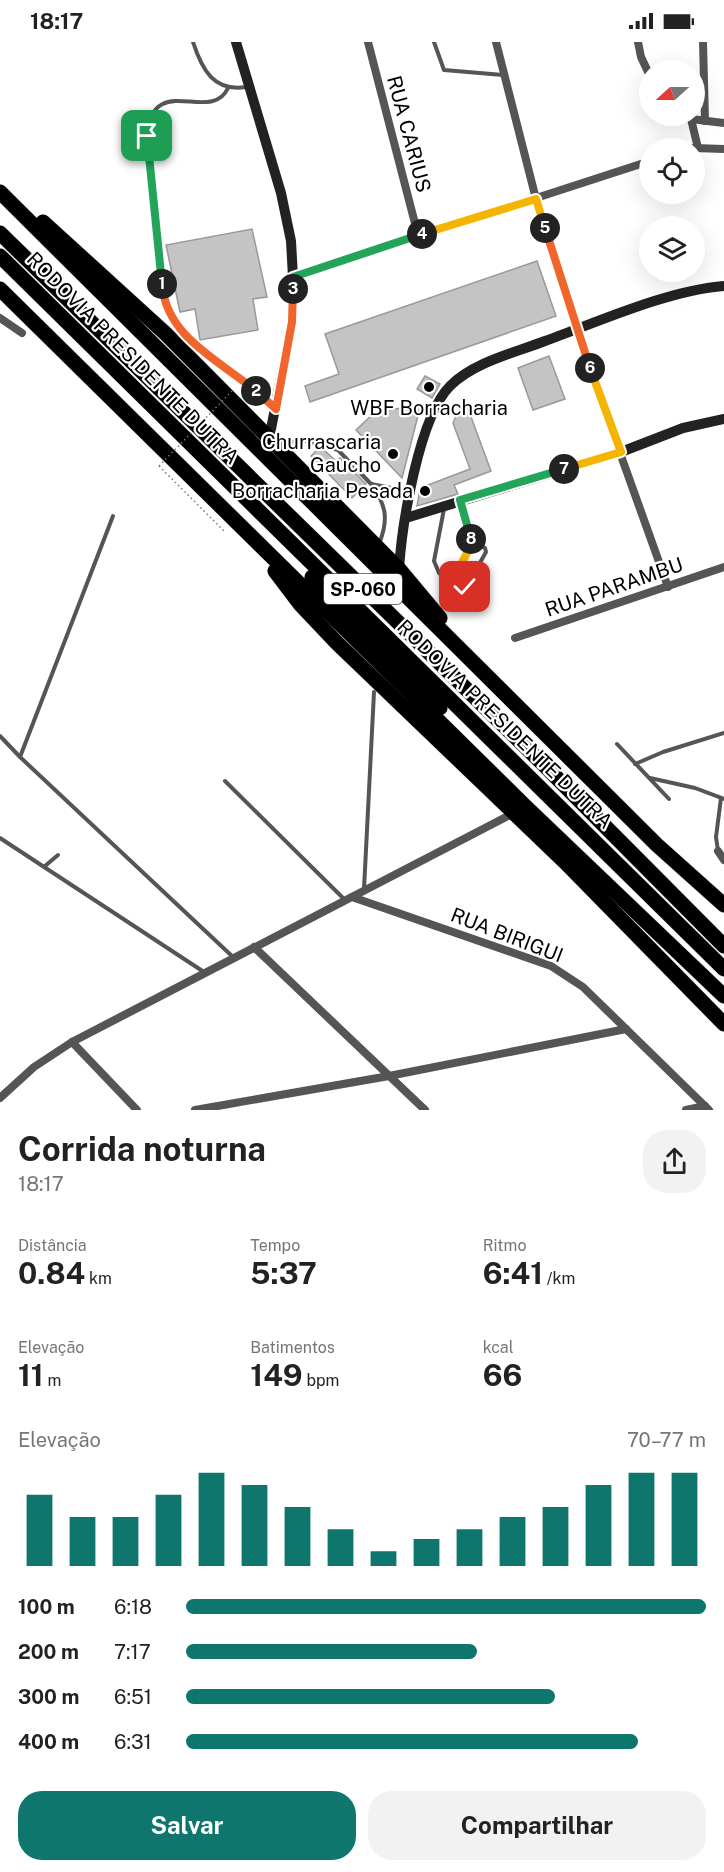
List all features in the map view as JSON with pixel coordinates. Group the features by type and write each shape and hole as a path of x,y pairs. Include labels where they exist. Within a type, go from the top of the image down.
{"highway":[{"name":"RODOVIA PRESIDENTE DUTRA","path":"0,192 477,668 657,845 724,905"},
{"path":"16,208 45,223 166,334 399,569 473,655 477,668"},
{"name":"RODOVIA PRESIDENTE DUTRA","path":"0,233 544,765 724,946"},
{"name":"RODOVIA PRESIDENTE DUTRA","path":"0,256 124,375 191,445 724,969"},
{"name":"SP-060","path":"0,290 525,806 724,996"},
{"path":"191,445 207,468 507,776 525,806"},
{"path":"257,543 290,591 337,643 565,862 724,1024"},
{"path":"657,845 676,851 724,893"}],"street":[{"path":"236,42 281,193 291,241 292,322 272,442"},
{"name":"RUA CARIUS","path":"368,42 418,235"},
{"path":"496,42 536,199 576,330 668,587"},
{"path":"638,42 642,60"},
{"path":"703,42 703,60"},
{"path":"705,121 724,123"},
{"path":"705,148 724,149"},
{"path":"293,277 639,165"},
{"path":"399,569 406,518 426,426 449,386 466,373 576,330 678,294 724,286"},
{"path":"0,318 22,333"},
{"path":"406,518 621,452 683,428 724,419"},
{"path":"380,550 394,548 402,541"},
{"name":"RUA PARAMBU","path":"515,638 724,567"},
{"path":"0,1098 34,1067 72,1042 508,816"},
{"path":"718,851 724,860"},
{"name":"RUA BIRIGUI","path":"349,899 551,966 583,987 707,1108"},
{"path":"254,947 425,1110"},
{"path":"195,1110 389,1076 626,1029"},
{"path":"72,1042 137,1110"},
{"path":"686,1110 707,1108"}],"lane":[{"path":"194,42 205,70 214,80 228,88 250,86"},
{"path":"434,42 444,70 504,75"},
{"path":"228,88 224,96 214,101 161,104 152,110 148,121 147,136 162,292 172,320 190,340 276,409"},
{"path":"272,442 304,440 338,450 371,484 384,503 385,530 380,550"},
{"path":"371,484 402,490 410,498"},
{"path":"452,582 471,541 460,500"},
{"path":"445,505 434,561 439,573 461,587 468,584 486,552 485,548 471,541"},
{"path":"20,757 114,516"},
{"path":"364,890 374,692"},
{"path":"635,764 663,752 724,733"},
{"path":"0,736 234,957"},
{"path":"617,744 669,800"},
{"path":"650,778 696,788 723,799 716,837 718,851"},
{"path":"225,781 349,899"},
{"path":"0,838 204,973"},
{"path":"45,866 58,855"}],"path":[{"path":"224,531 159,466 232,391"}],"building":[{"path":"252,229 267,297 253,299 258,330 200,340 195,309 180,312 166,245"},
{"path":"537,261 556,316 310,402 305,386 339,374 325,334"},
{"path":"549,356 565,399 533,410 518,368"},
{"name":"WBF Borracharia","path":"425,376 440,384 432,398 417,389"},
{"name":"Churrascaria Gaucho","path":"414,405 420,408 402,478 356,430 373,414"},
{"path":"467,406 491,471 454,485 458,494 417,506 420,488 470,469 453,423 459,409"},
{"path":"318,449 325,451 336,461 340,458 366,484 352,498 311,456"}],"place":[{"name":"WBF Borracharia","path":"429,387"},
{"name":"Churrascaria Gaucho","path":"393,454"},
{"name":"Borracharia Pesada","path":"425,491"}],"route":[{"path":"147,136 157,220 162,292 172,320 190,340 238,376 276,409 292,322 293,277 536,199 576,330 621,452 460,500 471,541 452,582 465,587"}]}
